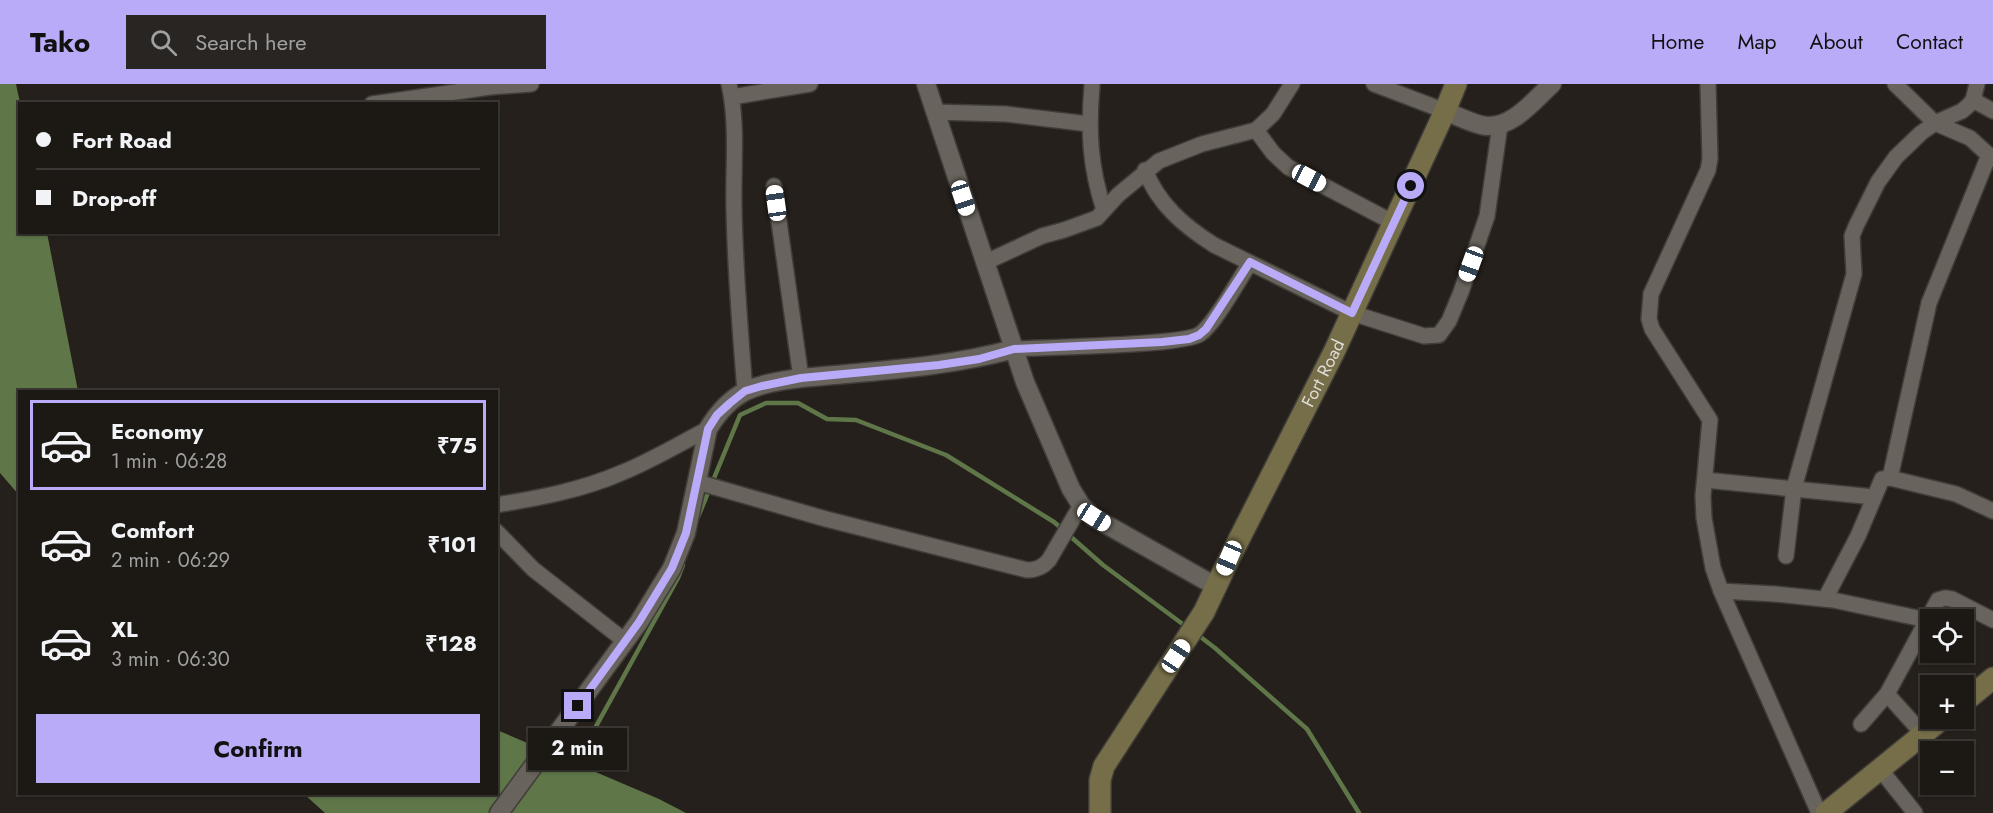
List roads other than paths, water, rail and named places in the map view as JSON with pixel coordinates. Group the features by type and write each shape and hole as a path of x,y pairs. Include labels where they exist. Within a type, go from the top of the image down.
{"main road":[{"name":"Fort Road","path":"1100,813 1100,780 1104,766 1192,632 1216,587 1352,313 1456,84"},
{"path":"1974,694 1993,678"},
{"path":"1826,813 1929,729"}],"street":[{"path":"388,102 529,84"},
{"path":"745,391 735,271 733,182 735,128 730,91 810,84"},
{"path":"926,84 1025,382 1062,468 1081,505 1111,528 1216,587"},
{"path":"984,263 1042,236 1097,218 1145,170 1172,154 1257,130 1273,114 1292,84"},
{"path":"1374,84 1486,126 1500,125 1521,113 1552,84"},
{"path":"1708,84 1710,159 1708,170 1651,294 1649,319 1652,329 1710,420 1704,518 1713,568 1819,813"},
{"path":"1890,478 1929,303 1991,157 1970,138 1935,123 1895,84"},
{"path":"1786,556 1794,488 1854,274 1852,236 1856,226 1886,169 1907,146 1935,123 1962,111 1973,100 1977,84"},
{"path":"1092,86 1089,124 1092,169 1104,210"},
{"path":"1973,100 1993,111"},
{"path":"934,112 1006,114 1089,124"},
{"path":"1145,170 1152,188 1163,204 1214,245 1352,313 1424,336 1439,335 1449,321 1482,233 1491,195 1500,125"},
{"path":"1257,130 1278,158 1288,167 1394,223"},
{"path":"774,186 801,378"},
{"path":"499,813 657,596 672,568 686,533 708,429 717,415 745,391 801,378 979,359 1014,349 1162,342 1199,335 1206,329 1250,262"},
{"path":"498,505 540,498 585,487 622,473 708,429"},
{"path":"1825,599 1858,536 1882,479 1890,478 1964,497 1993,511"},
{"path":"1705,480 1874,497"},
{"path":"697,482 826,519 1027,570 1035,570 1044,566 1049,560 1081,505"},
{"path":"498,533 533,569 625,641"},
{"path":"1721,591 1825,599 1920,619"},
{"path":"1933,609 1938,600 1945,598 1972,609"},
{"path":"1974,610 1993,620"},
{"path":"1861,724 1887,694 1920,633"},
{"path":"1887,694 1923,734"},
{"path":"1880,769 1915,813"}],"waterway":[{"path":"698,517 740,415 766,403 798,403 827,419 856,420 946,455 1054,522 1103,565 1188,628"},
{"path":"573,768 683,565"},
{"path":"1198,635 1307,729 1359,813"}]}
